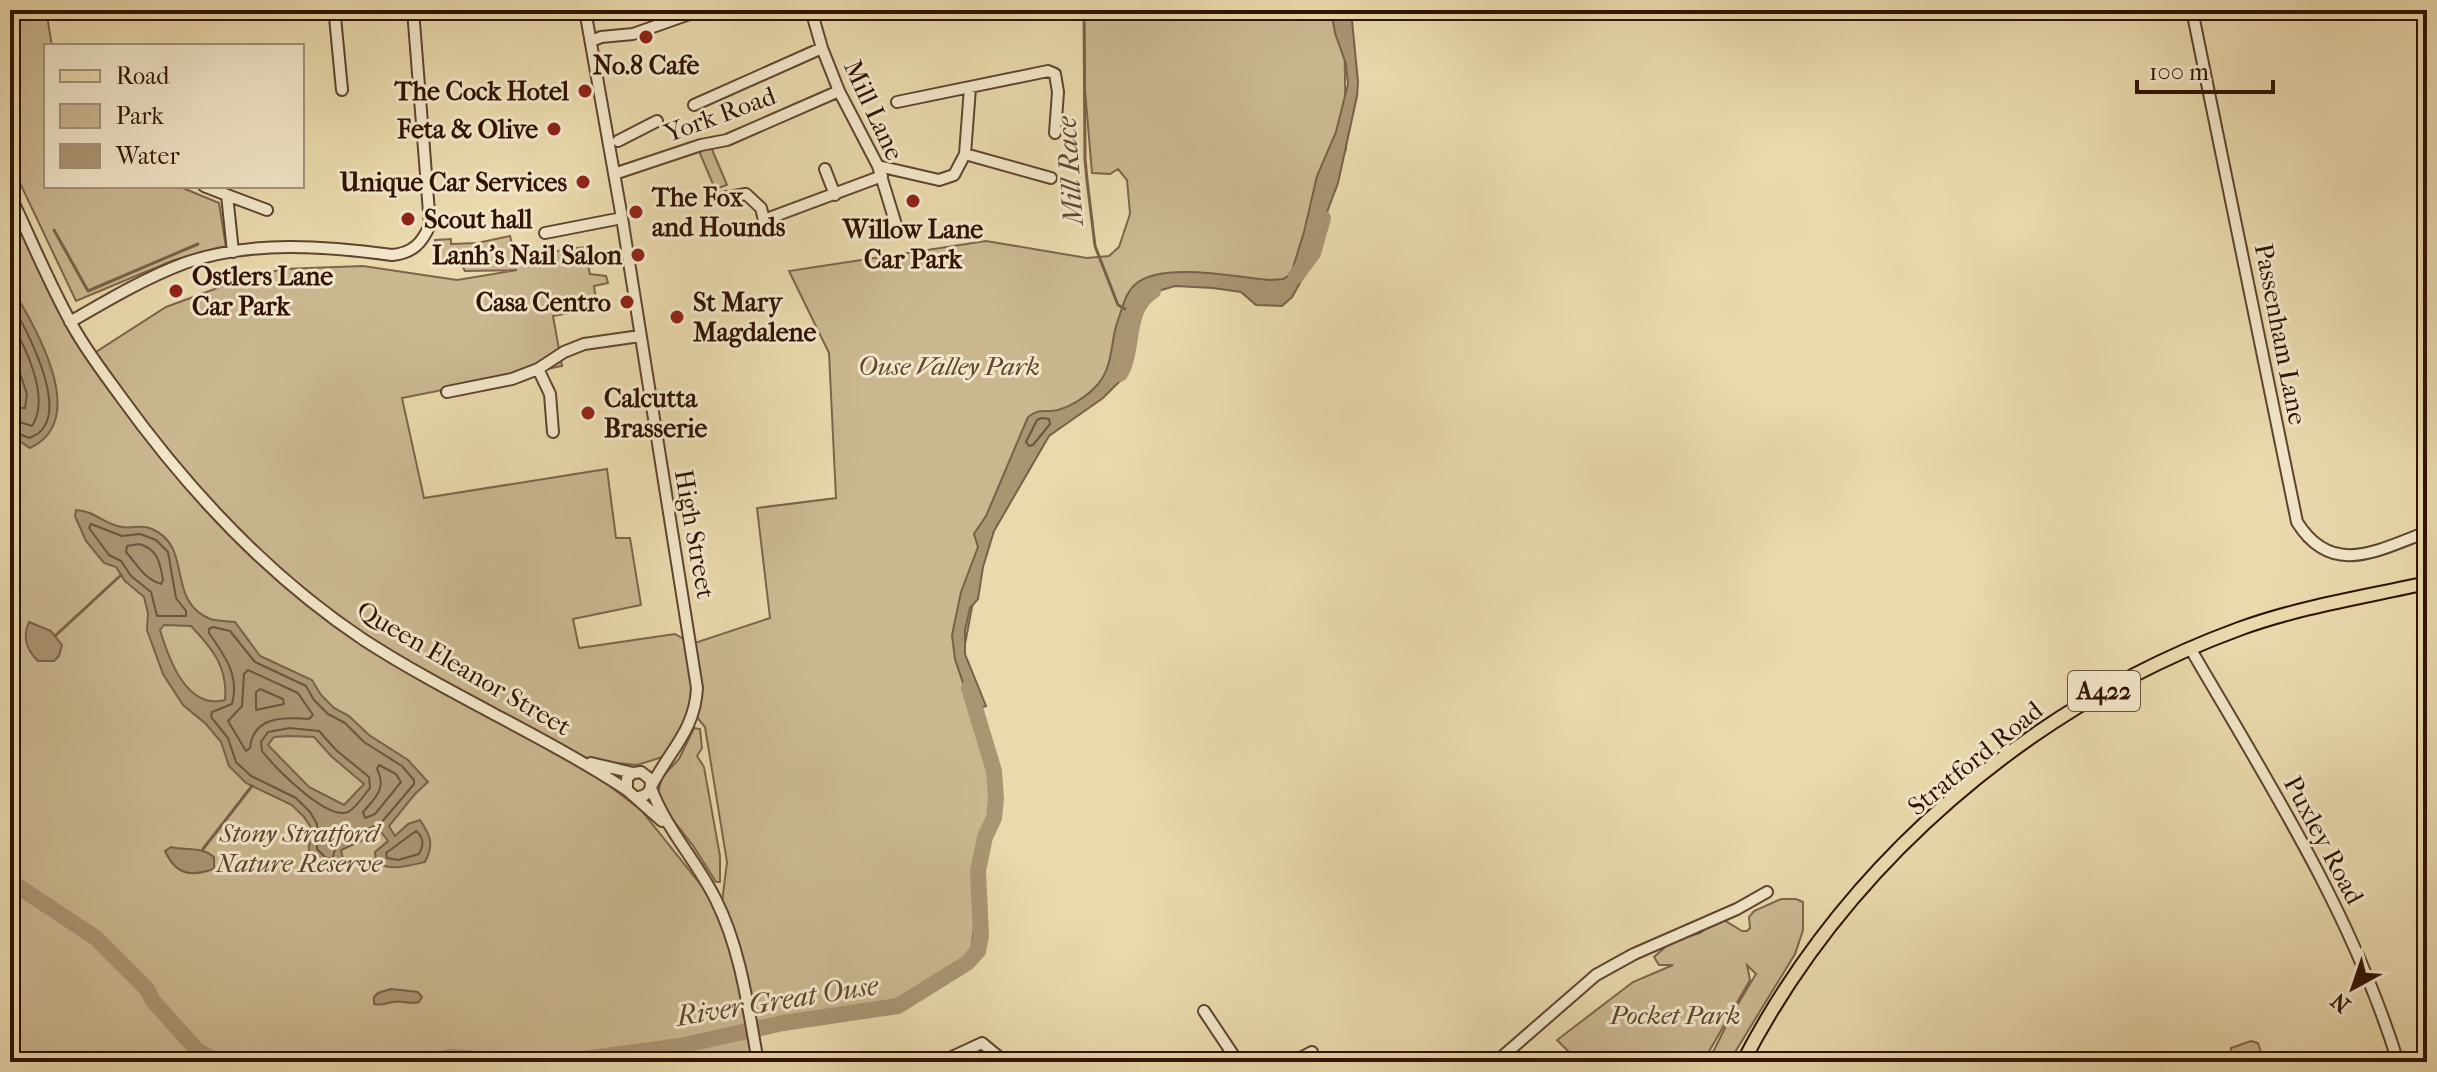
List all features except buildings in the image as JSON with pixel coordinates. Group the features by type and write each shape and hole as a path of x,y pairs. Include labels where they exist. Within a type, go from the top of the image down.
{"main road":[{"name":"Stratford Road","path":"1743,1062 1796,976 1843,909 1953,797 2009,752 2114,685 2190,648 2284,615 2427,583"}],"street":[{"path":"339,10 335,17 342,90"},
{"path":"367,10 376,10"},
{"path":"70,322 134,285 187,263 233,252 282,247 392,255 403,254 423,241 430,225 413,10"},
{"name":"High Street","path":"585,10 592,41 590,52 622,218 697,688 694,714 669,755"},
{"path":"592,41 601,37 633,34 701,10"},
{"name":"Mill Lane","path":"811,10 839,91 880,171 897,228"},
{"name":"Passenham Lane","path":"2192,10 2297,522 2313,542 2327,552 2345,555 2361,556 2427,532"},
{"path":"694,105 822,48"},
{"path":"897,102 1048,71 1055,74 1058,92 1055,133"},
{"path":"722,198 746,194 761,208 764,220 835,195 880,171 939,180 954,175 965,154 970,88"},
{"name":"York Road","path":"614,174 701,145 727,140 839,91"},
{"path":"618,141 657,121"},
{"path":"965,154 1038,180 1051,178"},
{"path":"825,169 835,195"},
{"path":"209,188 267,210"},
{"name":"Queen Eleanor Street","path":"10,195 70,322 91,355 174,466 208,505 274,569 315,604 375,646 459,697 581,760 627,790"},
{"path":"227,195 233,252"},
{"path":"545,233 622,218"},
{"path":"447,392 512,379 584,344 640,336"},
{"path":"538,369 550,394 553,432"},
{"name":"Puxley Road","path":"2190,648 2328,889 2372,985 2398,1062"},
{"path":"669,755 627,778 627,790 670,828"},
{"path":"638,797 646,795 669,755"},
{"name":"Queen Eleanor Street","path":"581,760 637,772"},
{"path":"637,772 650,779 670,828 717,901 745,992 758,1062"},
{"path":"1496,1062 1596,975 1767,892"},
{"path":"1204,1011 1238,1062"},
{"path":"941,1062 982,1043 1005,1062"},
{"path":"1293,1062 1312,1052"}],"green space":[{"path":"10,10 46,10 52,44 44,44 44,188 183,188 219,203 226,247 174,260 76,301 10,162"},
{"path":"1084,10 1344,10 1346,149 1293,285 1147,281 1134,288 1114,379 1040,443 985,538 963,655 994,772 971,952 939,983 890,1009 817,1012 752,1026 758,1062 10,1062 10,195 91,355 166,307 239,280 283,269 363,266 457,280 517,270 465,271 460,262 433,265 435,240 451,239 451,244 477,243 510,236 515,257 584,247 590,274 606,276 608,283 594,286 597,308 553,316 562,366 402,398 424,498 607,469 616,538 630,538 641,605 573,619 579,648 675,634 695,643 770,618 757,508 836,498 829,353 789,271 986,241 1087,258 1109,256 1119,247 1130,214 1127,180 1118,169 1110,174 1092,173 1085,90","holes":["695,715 705,727 727,862 721,910 641,810 568,754 637,765 669,755"]},
{"path":"711,147 727,185 715,189 699,151"},
{"path":"694,728 700,729 702,748 697,756 704,767 720,856 720,882 716,882 667,812 658,793 662,777 679,759"},
{"name":"Pocket Park","path":"1781,899 1803,902 1803,930 1795,954 1729,1062 1708,1062 1756,974 1747,965 1750,980 1703,1062 1579,1062 1557,1040 1633,982 1673,965 1659,965 1654,957 1671,942 1700,933 1722,919 1747,931 1750,928 1749,917 1754,911"},
{"path":"2251,1041 2258,1043 2264,1062 2230,1062 2231,1048"}],"water":[{"path":"1331,10 1351,10 1357,96 1338,183 1301,281 1292,297 1282,306 1256,305 1241,292 1175,286 1151,293 1136,308 1125,345 1128,358 1124,377 1103,398 1049,436 994,531 983,567 978,599 970,608 965,630 965,654 986,706 972,710 955,659 952,635 961,592 978,547 974,534 986,516 1028,417 1070,405 1098,384 1107,369 1125,300 1137,283 1164,273 1219,274 1269,280 1283,279 1291,274 1317,176 1336,132 1348,84 1346,64"},
{"path":"10,285 43,346 57,394 56,416 48,434 30,448 10,435"},
{"path":"76,510 83,511 115,525 152,529 165,537 177,560 188,599 196,610 210,619 235,622 260,656 312,680 334,708 408,760 428,782 389,826 395,836 408,824 420,820 430,841 425,862 394,867 376,863 375,852 388,841 381,832 341,850 344,863 338,870 325,867 318,861 309,851 310,826 304,817 292,805 246,783 229,766 221,742 206,724 183,705 163,674 147,630 148,613 144,597 125,581 116,567 104,563 86,541 75,516","holes":["164,625 191,626 206,642 221,668 225,700 200,698 190,690 175,668 164,642 160,630","274,737 314,737 364,784 344,805 309,787 268,745"]},
{"path":"29,622 51,631 62,645 54,661 38,661 31,653 26,638"},
{"path":"171,847 209,854 214,857 214,869 191,873 179,869 165,851"},
{"path":"391,989 418,992 422,997 415,1003 374,1004 378,993"}],"waterway":[{"name":"Mill Race","path":"1084,10 1085,159 1095,246 1118,305 1125,309"},
{"name":"River Great Ouse","path":"1296,276 1313,253 1323,218"},
{"path":"54,230 88,291 198,244"},
{"name":"River Great Ouse","path":"1120,374 1125,364 1134,318 1144,298 1153,291"},
{"path":"55,636 121,575"},
{"name":"River Great Ouse","path":"561,1062 680,1046 783,1023 898,1006 967,963 978,951 981,936 978,871 985,837 994,818 996,799 994,771 969,688"},
{"path":"203,849 252,786"},
{"name":"River Great Ouse","path":"10,881 96,938 147,989 153,1001 198,1051 219,1062"},
{"name":"River Great Ouse","path":"429,1062 449,1057 524,1062"}],"place":[{"name":"No.8 Cafe","path":"646,37"},
{"name":"The Cock Hotel","path":"585,91"},
{"name":"Feta & Olive","path":"554,129"},
{"name":"Unique Car Services","path":"583,182"},
{"name":"Willow Lane Car Park","path":"913,201"},
{"name":"The Fox and Hounds","path":"636,212"},
{"name":"Scout hall","path":"408,219"},
{"name":"Lanh's Nail Salon","path":"638,255"},
{"name":"Ostlers Lane Car Park","path":"176,291"},
{"name":"Casa Centro","path":"627,302"},
{"name":"St Mary Magdalene","path":"677,317"},
{"name":"Calcutta Brasserie","path":"588,413"}],"park label":[{"name":"Ouse Valley Park","path":"949,366"},
{"name":"Stony Stratford Nature Reserve","path":"299,848"}]}
